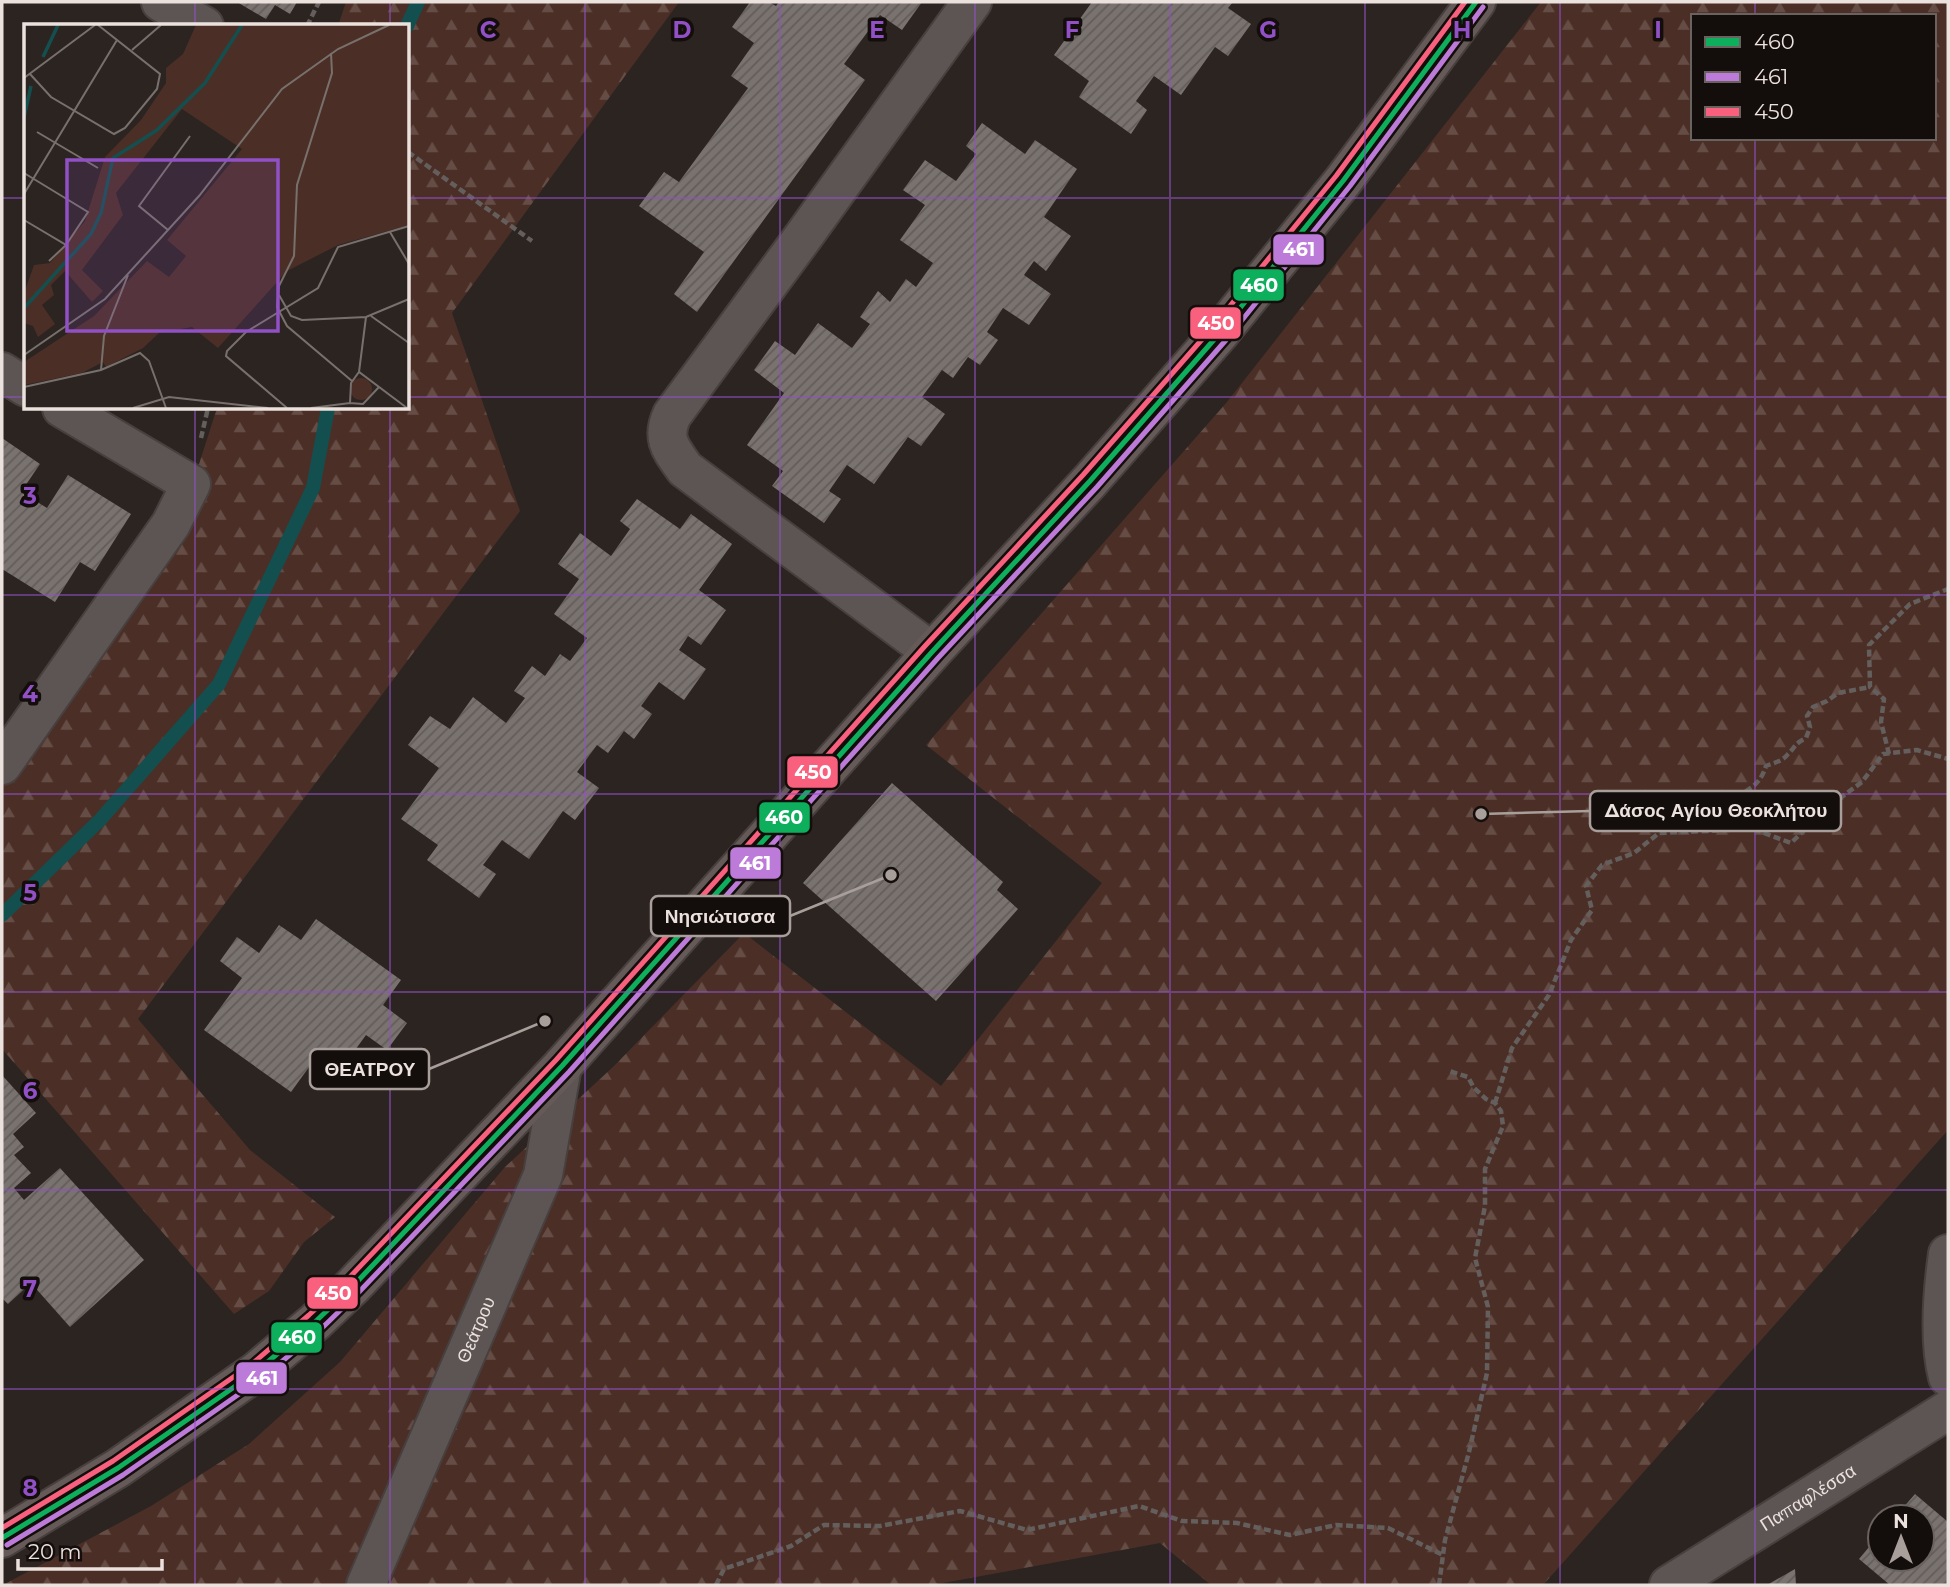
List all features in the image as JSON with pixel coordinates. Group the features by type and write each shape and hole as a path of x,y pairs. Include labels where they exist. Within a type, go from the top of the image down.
{"main road":[{"path":"2,1538 118,1468 257,1371 353,1286 562,1066 932,652 1090,481 1219,334 1343,181 1476,2"}],"street":[{"path":"162,2 200,24"},
{"path":"932,652 685,468 669,446 666,427 672,415 972,2"},
{"path":"2,372 24,386"},
{"path":"2,765 171,524 191,484 65,410"},
{"name":"Θεάτρου","path":"366,1585 543,1175 562,1066"},
{"path":"1948,1254 1944,1284 1944,1362 1948,1377"},
{"name":"Παπαφλέσσα","path":"1669,1585 1948,1410"}],"path":[{"path":"308,24 319,2"},
{"path":"410,154 531,241"},
{"path":"1889,754 1881,722 1884,699 1870,687 1869,645 1910,604 1948,589"},
{"path":"1714,831 1721,811 1758,784 1766,766 1788,755 1794,744 1806,738 1810,727 1807,716 1814,707 1839,693 1870,687"},
{"path":"1496,1103 1512,1048 1549,995 1571,940 1592,910 1586,886 1602,865 1634,853 1659,833 1753,829 1791,843 1828,807 1862,782 1883,754 1917,750 1948,759"},
{"path":"1439,1585 1445,1540 1487,1373 1488,1307 1475,1258 1485,1206 1485,1169 1503,1126 1501,1111 1496,1103 1486,1099 1474,1088 1468,1077 1448,1071"},
{"path":"716,1585 724,1569 791,1546 824,1524 880,1526 960,1511 1027,1530 1139,1506 1182,1521 1237,1523 1290,1535 1336,1524 1388,1528 1443,1555"}],"green space":[{"path":"346,2 679,2 452,313 520,511 138,1019 250,1150 335,1217 304,1242 269,1291 234,1314 2,1049 2,767 167,564 216,410 410,410 410,24 339,24"},
{"path":"1541,2 1948,2 1948,1130 1543,1585 1211,1585 1160,1543 932,1585 3,1585 151,1506 249,1444 340,1362 505,1167 614,1066 744,933 941,1086 1102,883 926,745 1227,402"}],"building":[{"path":"237,2 297,2 290,14 275,5 266,19"},
{"path":"750,2 769,2 776,6 779,2 922,2 902,30 880,15 844,64 865,80 697,312 674,294 704,252 639,206 664,172 679,182 748,88 731,76 754,43 732,27"},
{"path":"1092,2 1233,2 1228,8 1251,24 1228,56 1215,47 1181,95 1154,76 1136,101 1147,110 1131,134 1079,97 1089,81 1054,55"},
{"path":"982,123 1025,154 1035,140 1077,169 1044,217 1071,236 1046,271 1034,261 1024,275 1051,294 1029,325 1003,308 987,332 998,340 980,365 968,357 953,378 942,370 922,397 945,414 921,446 908,437 874,484 847,465 829,491 841,499 824,523 772,486 783,471 747,445 784,393 754,370 775,341 795,355 818,323 852,348 870,324 860,317 878,291 890,302 906,279 916,287 933,263 900,240 925,205 903,190 925,160 956,181 976,154 966,146"},
{"path":"2,438 40,464 21,492 47,508 68,475 131,514 95,571 80,562 55,602 2,569"},
{"path":"637,499 680,529 691,514 732,544 699,590 726,610 701,645 688,636 679,650 706,669 684,700 659,682 641,706 652,714 634,739 624,731 608,753 597,745 577,772 599,788 575,820 563,811 529,859 502,840 483,865 496,874 479,898 427,860 438,845 401,819 439,768 408,745 430,716 450,729 473,697 506,723 525,698 514,691 532,666 545,676 560,654 570,661 587,638 554,614 579,579 558,564 580,533 611,556 630,529 620,521"},
{"path":"892,783 1003,882 997,890 1018,909 936,1001 803,883"},
{"path":"316,919 401,980 383,1005 407,1023 387,1050 366,1035 334,1079 312,1063 291,1092 204,1030 242,978 220,961 237,937 259,953 279,925 301,940"},
{"path":"2,1075 36,1113 13,1134 24,1147 14,1155 31,1173 14,1188 24,1200 60,1168 144,1260 70,1327 31,1283 8,1304 2,1298"},
{"path":"1915,1494 1926,1503 1907,1503"},
{"path":"1936,1512 1948,1522 1948,1585 1890,1585 1876,1573 1936,1573"},
{"path":"1866,1551 1866,1565 1859,1559"},
{"path":"1795,1569 1796,1585 1767,1585"}],"waterway":[{"path":"408,24 418,2"},
{"path":"2,915 100,820 219,684 313,488 328,410"}],"transit line":[{"name":"450","path":"2,1528 113,1461 252,1364 347,1280 556,1060 1212,328 1336,176 1465,2"},
{"name":"460","path":"2,1538 118,1468 257,1371 353,1286 562,1066 932,652 1090,481 1219,334 1343,181 1476,2"},
{"name":"461","path":"7,1545 123,1475 262,1378 321,1329 359,1292 569,1072 938,658 1097,487 1226,340 1350,186 1483,7"}],"place":[{"name":"Δάσος Αγίου Θεοκλήτου","path":"1481,814"},
{"name":"Νησιώτισσα","path":"891,875"},
{"name":"ΘΕΑΤΡΟΥ","path":"545,1021"}]}
